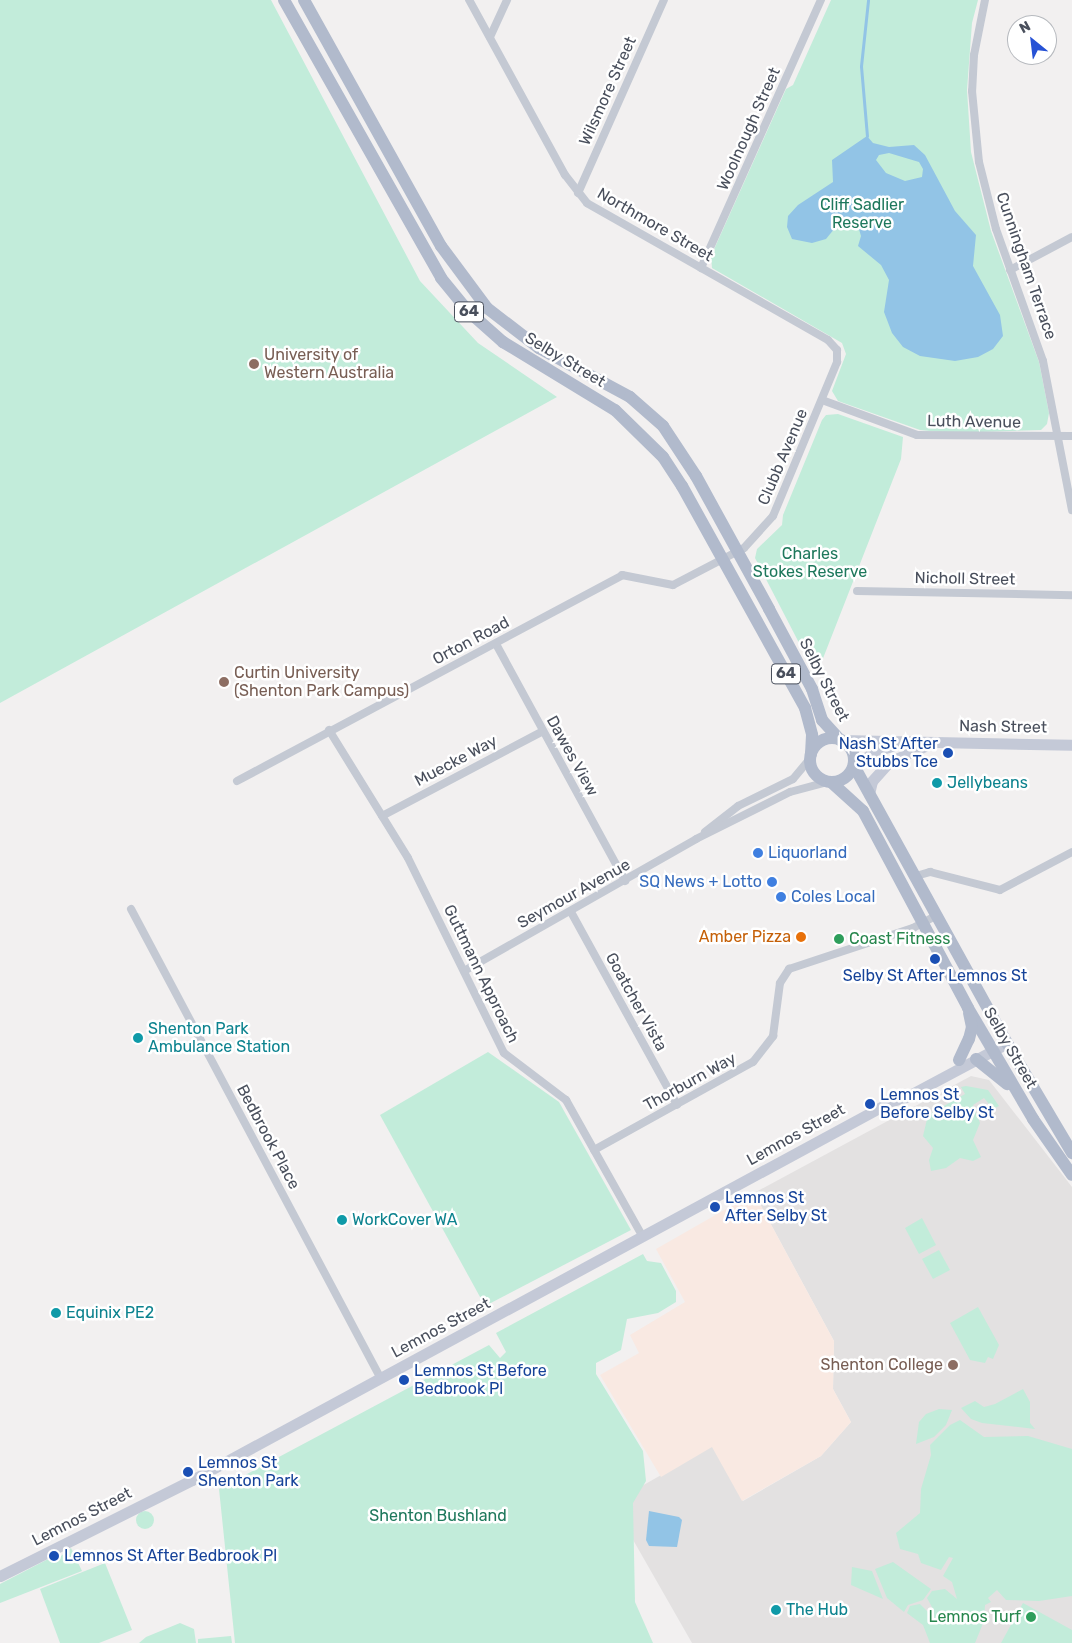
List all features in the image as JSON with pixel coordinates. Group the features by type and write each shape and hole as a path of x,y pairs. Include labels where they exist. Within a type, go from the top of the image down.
{"main road":[{"name":"Selby Street","path":"284,0 440,278 468,311 503,342 615,410 649,441 682,486 805,708 812,735 811,757"},
{"name":"Selby Street","path":"304,0 441,246 487,308 539,348 630,396 663,426 696,476 738,552 812,689 822,720 840,740"},
{"path":"350,118 364,109"},
{"path":"649,441 663,426"},
{"path":"840,740 823,740 811,757 815,774 829,782 844,779 854,765"},
{"name":"64","path":"840,740 851,749 854,765"},
{"name":"Selby Street","path":"854,765 1005,1039 1072,1153"},
{"name":"Selby Street","path":"829,782 861,808 968,1008 1024,1103 1072,1175"},
{"path":"959,1060 972,1027 968,1008"},
{"path":"976,1059 1001,1077 1024,1103"}],"street":[{"name":"Northmore Street","path":"469,0 578,193 611,218 834,345"},
{"path":"490,38 507,0"},
{"name":"Wilsmore Street","path":"578,193 664,0"},
{"name":"Woolnough Street","path":"701,268 822,0"},
{"name":"Cunningham Terrace","path":"985,0 974,55 973,114 981,170 1010,270 1043,361 1072,510"},
{"path":"1010,270 1072,237"},
{"name":"Clubb Avenue","path":"723,560 738,552 757,536 773,516 837,362 834,345"},
{"name":"Luth Avenue","path":"822,400 917,435 1072,436"},
{"name":"Orton Road","path":"237,781 329,730 496,644 622,575 673,584 723,560"},
{"name":"Nicholl Street","path":"857,591 1072,595"},
{"name":"Dawes View","path":"496,644 625,881"},
{"name":"Guttmann Approach","path":"329,730 408,858 505,1056 566,1100 643,1238"},
{"name":"Muecke Way","path":"382,816 543,731"},
{"name":"Nash Street","path":"840,740 1072,745"},
{"path":"869,794 872,781 889,762 933,742"},
{"name":"Nash Street","path":"854,765 882,748 933,742"},
{"name":"Seymour Avenue","path":"696,839 738,806 793,779 811,757"},
{"name":"Seymour Avenue","path":"464,971 571,912 696,839 790,792 829,782"},
{"path":"916,876 930,872 1000,890 1072,852"},
{"name":"Bedbrook Place","path":"131,909 381,1379"},
{"name":"Goatcher Vista","path":"571,912 678,1105"},
{"name":"Thorburn Way","path":"594,1150 753,1062 773,1036 780,982 785,972 922,923 937,915"},
{"name":"Lemnos Street","path":"892,1101 903,1091 959,1060 1005,1039"},
{"name":"Lemnos Street","path":"0,1576 192,1480 381,1379 892,1101 906,1097 976,1059 991,1046"}],"shaded area":[{"name":"Shenton College","path":"971,1076 989,1080 1072,1187 1072,1643 692,1643 612,1503 712,1446 743,1501 821,1456 851,1422 833,1389 834,1341 754,1193"},
{"path":"754,1193 834,1341 833,1389 851,1422 821,1456 742,1501 712,1447 661,1477 600,1375 639,1353 630,1335 685,1302 656,1249"}],"green space":[{"name":"University of Western Australia","path":"0,0 271,0 420,281 478,343 557,397 0,703"},
{"name":"Cliff Sadlier Reserve","path":"831,0 978,0 972,23 967,90 971,152 991,231 1039,362 1049,413 1047,424 1041,430 950,433 920,430 838,401 832,391 846,354 842,343 712,268 711,256 786,89 793,85"},
{"name":"Charles Stokes Reserve","path":"838,414 903,437 901,459 820,666 811,666 755,558 757,549 782,525 783,515 822,420 826,415"},
{"path":"488,1052 559,1102 631,1230 485,1306 380,1115"},
{"path":"966,1086 988,1090 999,1106 993,1109 984,1098 973,1105 980,1123 973,1140 981,1157 973,1161 960,1158 946,1168 931,1171 929,1160 933,1148 923,1136 928,1115 965,1094 961,1087"},
{"path":"922,1218 936,1245 919,1254 905,1228"},
{"path":"939,1250 950,1270 933,1279 922,1259"},
{"name":"Shenton Bushland","path":"643,1254 647,1261 661,1263 676,1291 676,1302 658,1313 627,1319 621,1350 596,1363 596,1374 643,1451 646,1481 633,1503 635,1602 653,1643 235,1643 219,1489 489,1345 500,1358 506,1352 496,1333"},
{"path":"978,1307 999,1345 993,1359 988,1357 985,1363 970,1360 950,1323"},
{"path":"1023,1389 1030,1402 1030,1423 1035,1429 982,1423 971,1419 961,1408 975,1401 984,1407 995,1404"},
{"path":"939,1409 952,1410 946,1425 934,1437 916,1444 919,1422 926,1414"},
{"path":"960,1420 984,1437 1028,1436 1072,1449 1072,1596 1039,1601 1006,1600 997,1590 988,1598 991,1602 985,1605 984,1621 975,1643 930,1643 923,1625 907,1613 910,1606 920,1604 928,1612 933,1609 927,1598 932,1591 945,1589 957,1599 952,1582 943,1576 953,1558 949,1557 941,1570 921,1563 918,1554 900,1549 896,1533 920,1513 921,1489 931,1455 930,1445 950,1425"},
{"path":"145,1511 151,1514 154,1520 151,1526 145,1529 139,1526 136,1520 139,1514"},
{"path":"71,1548 82,1571 0,1603 0,1584 54,1556 56,1560"},
{"path":"893,1562 931,1589 923,1600 908,1605 904,1612 887,1598 875,1569"},
{"path":"105,1563 132,1630 99,1643 60,1643 40,1589"},
{"path":"852,1567 872,1571 883,1599 851,1585"},
{"name":"Lemnos Turf","path":"1023,1603 1072,1630 1072,1643 1001,1643"},
{"path":"180,1623 194,1629 196,1643 139,1643 146,1637"},
{"path":"231,1636 232,1643 198,1643 198,1639"}],"water":[{"path":"867,136 873,143 889,147 914,145 925,155 955,211 976,235 973,266 1000,315 1003,336 993,349 978,357 955,361 920,356 903,347 892,333 884,312 889,280 881,265 858,246 861,236 858,226 839,223 826,239 812,243 792,239 787,227 788,216 798,205 833,182 832,160","holes":["889,153 919,162 923,169 922,177 905,181 886,173 876,160 879,155"]},
{"path":"649,1511 679,1517 682,1520 677,1547 649,1546 646,1540"}],"waterway":[{"path":"867,136 861,66 868,0"}],"place":[{"name":"University of Western Australia","path":"254,364"},
{"name":"Curtin University (Shenton Park Campus)","path":"224,682"},
{"name":"Nash St After Stubbs Tce","path":"948,753"},
{"name":"Jellybeans","path":"937,783"},
{"name":"Liquorland","path":"758,853"},
{"name":"SQ News + Lotto","path":"772,882"},
{"name":"Coles Local","path":"781,897"},
{"name":"Amber Pizza","path":"801,937"},
{"name":"Coast Fitness","path":"839,939"},
{"name":"Selby St After Lemnos St","path":"935,959"},
{"name":"Shenton Park Ambulance Station","path":"138,1038"},
{"name":"Lemnos St Before Selby St","path":"870,1104"},
{"name":"Lemnos St After Selby St","path":"715,1207"},
{"name":"WorkCover WA","path":"342,1220"},
{"name":"Equinix PE2","path":"56,1313"},
{"name":"Shenton College","path":"953,1365"},
{"name":"Lemnos St Before Bedbrook Pl","path":"404,1380"},
{"name":"Lemnos St Shenton Park","path":"188,1472"},
{"name":"Lemnos St After Bedbrook Pl","path":"54,1556"},
{"name":"The Hub","path":"776,1610"},
{"name":"Lemnos Turf","path":"1031,1617"}]}
